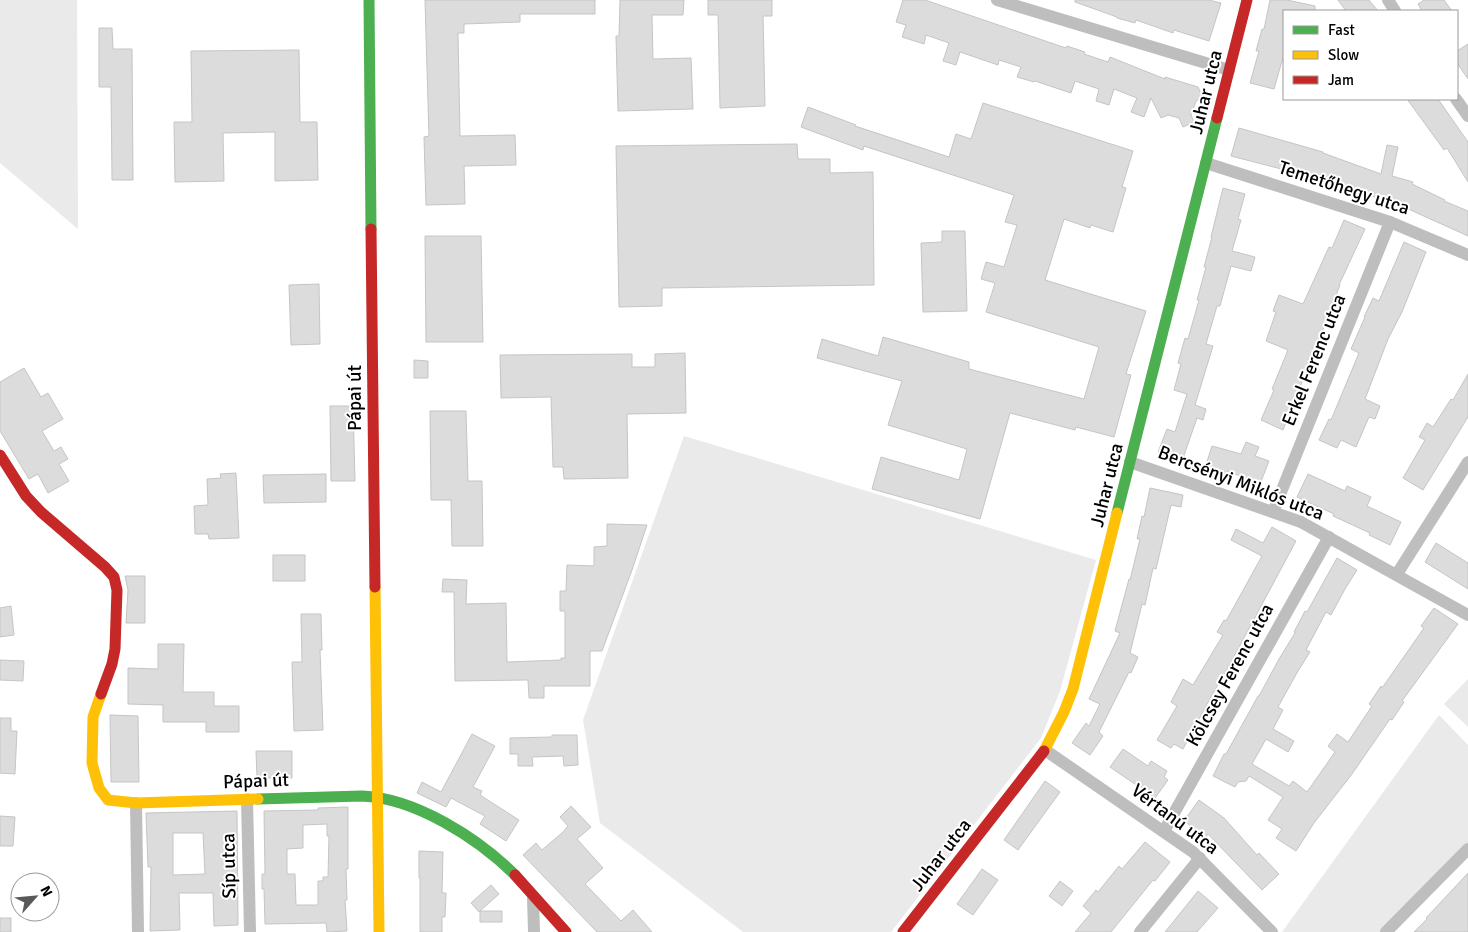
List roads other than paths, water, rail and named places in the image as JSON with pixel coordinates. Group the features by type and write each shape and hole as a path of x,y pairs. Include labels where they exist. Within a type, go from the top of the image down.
{"street":[{"name":"Pápai út","path":"369,0 379,932"},
{"path":"997,0 1229,70"},
{"name":"Juhar utca","path":"903,932 1045,750 1073,689 1247,0"},
{"path":"1457,100 1468,116"},
{"name":"Temetőhegy utca","path":"1206,162 1390,222 1468,255"},
{"name":"Erkel Ferenc utca","path":"1273,512 1390,222"},
{"name":"Pápai út","path":"0,455 26,496 41,512 106,567 114,577 117,590 115,649 112,664 94,717 92,763 99,788 108,800 136,803 377,796"},
{"name":"Bercsényi Miklós utca","path":"1130,462 1301,522 1468,615"},
{"path":"1397,574 1468,462"},
{"name":"Kölcsey Ferenc utca","path":"1164,832 1329,537"},
{"name":"Vértanú utca","path":"1045,750 1193,852 1272,932"},
{"path":"377,796 404,803 455,828 482,846 507,867 566,932"},
{"name":"Síp utca","path":"247,799 250,932"},
{"path":"136,803 138,932"},
{"path":"1386,932 1468,850"},
{"path":"1140,932 1200,858"},
{"path":"533,896 534,932"}]}
